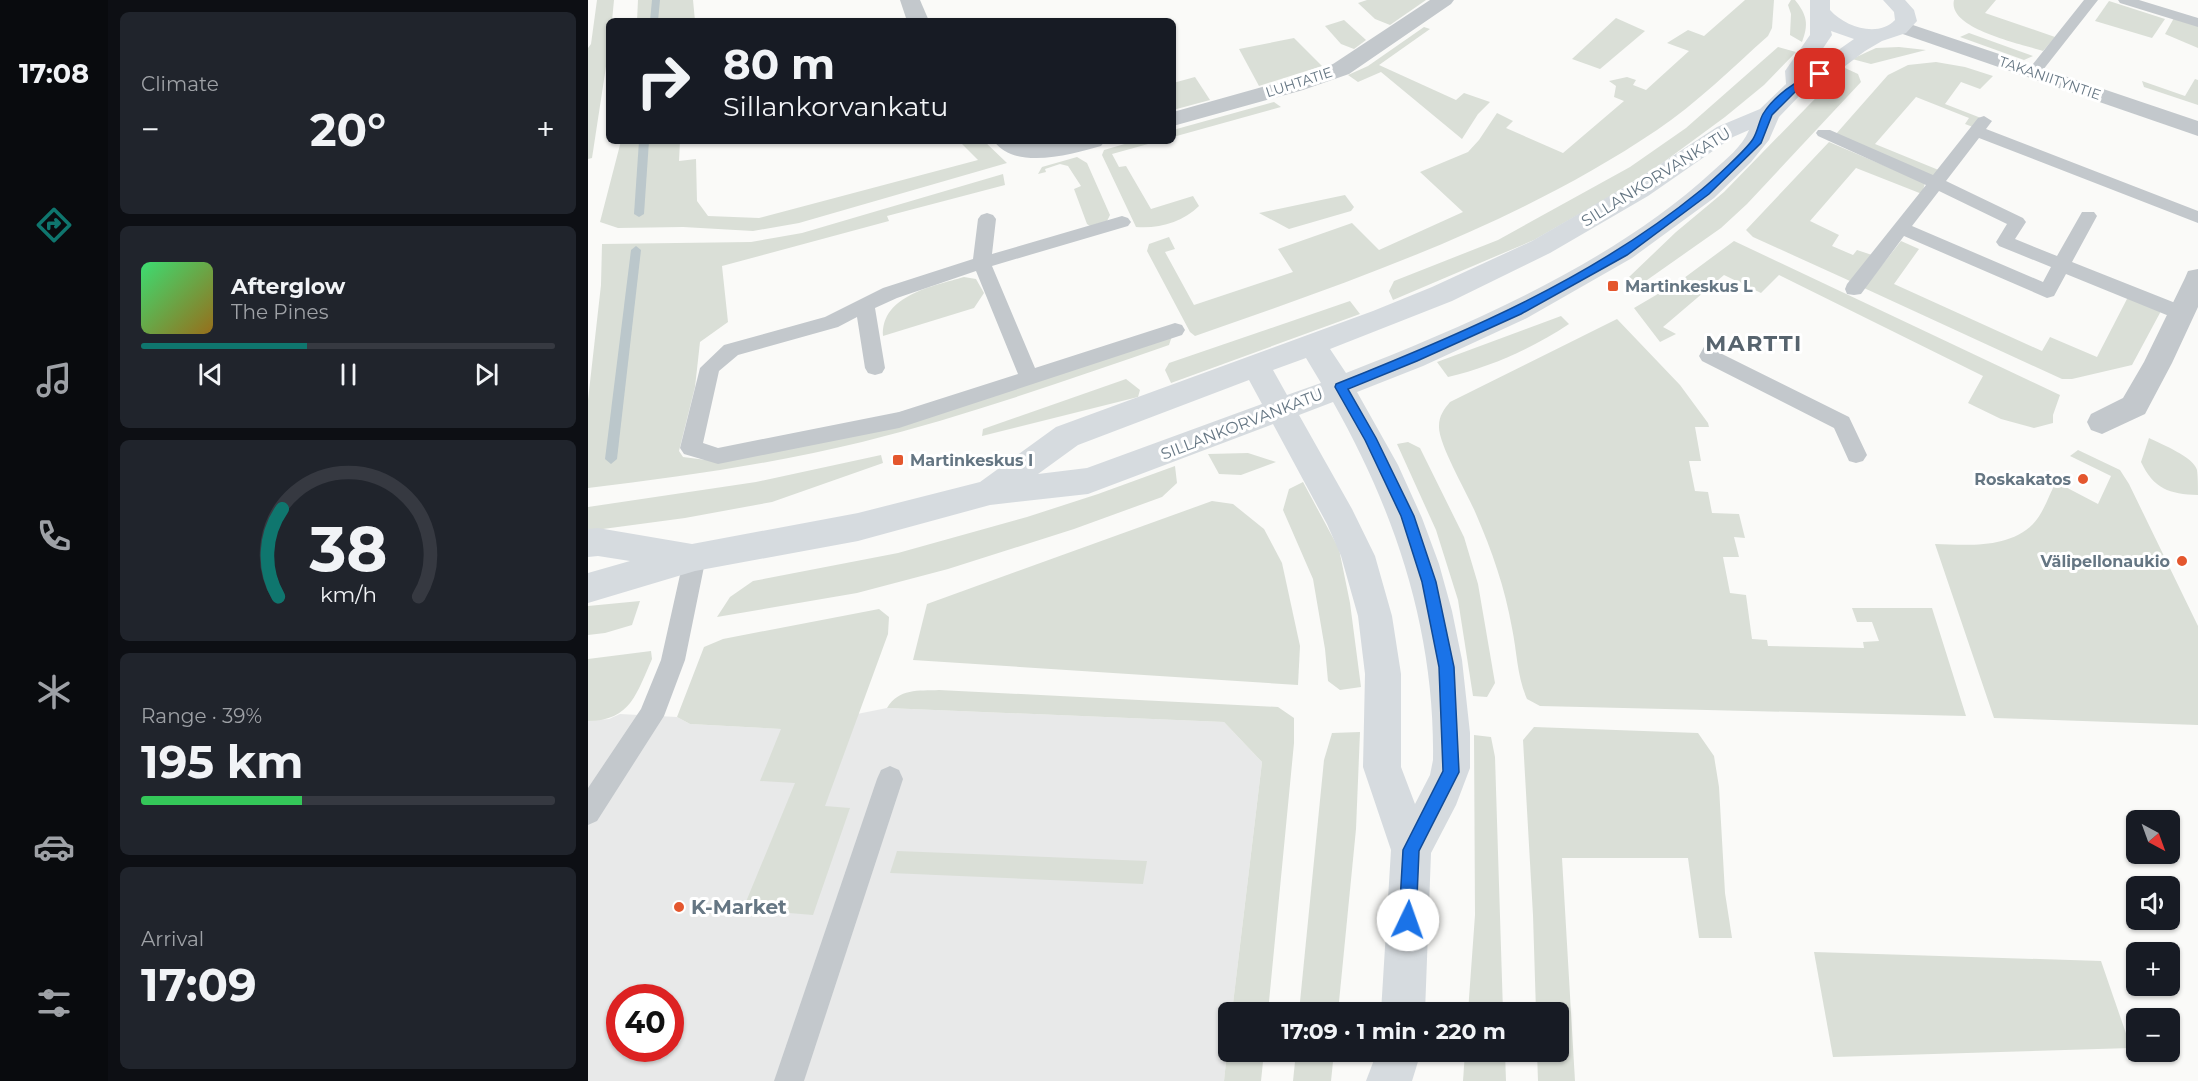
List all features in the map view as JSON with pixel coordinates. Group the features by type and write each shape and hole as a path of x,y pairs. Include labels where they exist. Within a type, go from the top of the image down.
{"main road":[{"path":"1820,6 1827,20 1839,27 1864,34 1888,34 1902,9"},
{"name":"SILLANKORVANKATU","path":"1797,85 1796,71 1821,35 1820,6"},
{"name":"SILLANKORVANKATU","path":"588,588 694,557 858,527 990,492 1088,481 1281,410 1413,358 1517,311 1623,252 1705,192 1742,157 1757,140 1768,114 1797,85 1820,74 1857,46 1879,34"},
{"name":"SILLANKORVANKATU","path":"990,492 1067,436 1442,294 1541,247 1639,190 1725,132 1768,114"},
{"path":"1312,345 1341,387 1370,438 1407,516 1429,582 1447,667 1451,772 1411,850"},
{"path":"1256,366 1341,519 1358,556 1375,616 1383,674 1382,767 1411,850 1403,1002"},
{"name":"SILLANKORVANKATU","path":"588,543 598,542 694,557"},
{"path":"1389,1081 1396,1062"},
{"path":"1406,1062 1410,1081"}],"street":[{"path":"910,0 917,18"},
{"name":"LUHTATIE","path":"1176,118 1295,85 1341,69 1444,0"},
{"name":"TAKANIITYNTIE","path":"1902,9 2034,72 2198,129"},
{"path":"1011,144 1019,149 1034,152 1051,152 1082,144"},
{"path":"2102,422 2134,406 2158,363 2198,278"}],"lane":[{"path":"2034,72 2091,0"},
{"path":"2125,0 2198,23"},
{"path":"1854,290 1981,126 2198,217"},
{"path":"1824,133 2017,222 2006,242 2181,313"},
{"path":"1901,228 2047,291 2088,216"},
{"path":"987,219 982,263 1029,377"},
{"path":"1122,222 890,293 831,322 731,351 710,368 691,448 718,456 898,420 1175,330"},
{"path":"865,306 875,368"},
{"path":"1712,350 1708,356 1842,423 1856,455"},
{"path":"588,812 651,716 673,660 694,557"},
{"path":"789,1081 890,779"}],"shaded area":[{"path":"597,0 614,0 612,18 606,18 606,67 592,158 588,159 588,48 591,44"},
{"path":"638,0 693,0 695,18 637,18"},
{"path":"1367,0 1426,0 1390,25 1375,19 1358,3"},
{"path":"1745,0 1774,0 1772,28 1768,36 1686,108 1657,130 1603,164 1548,194 1433,248 1315,294 1195,336 1190,332 1147,251 1149,244 1169,237 1175,249 1165,252 1194,305 1293,272 1278,249 1352,223 1379,250 1463,212 1420,172 1468,152 1497,113 1513,121 1506,128 1563,153 1624,101 1614,97 1616,86 1609,81 1627,77 1636,80 1633,85 1646,90 1689,51 1667,43 1688,30 1704,36"},
{"path":"1791,0 1795,0 1799,5 1806,20 1802,42 1790,35 1791,14 1788,5"},
{"path":"1954,0 1996,0 1985,13 2055,37 2043,51 1988,34 1962,19 1955,10"},
{"path":"2109,1 2165,19 2152,38 2095,21"},
{"path":"1616,18 1645,31 1600,69 1572,59"},
{"path":"2174,18 2198,26 2198,48 2165,34"},
{"path":"1344,20 1366,40 1354,49 1341,44 1325,26"},
{"path":"1424,27 1430,29 1379,65 1456,100 1464,93 1490,102 1478,114 1462,139 1381,72 1358,82 1348,75 1368,66"},
{"path":"1969,33 2033,56 2024,60 1960,37"},
{"path":"1294,38 1322,66 1259,86 1239,49"},
{"path":"1778,47 1796,52 1764,85 1661,164 1534,240 1393,300 1389,291 1394,281 1498,240 1630,167 1686,128"},
{"path":"1899,47 1926,50 1871,64 1852,59 1876,48"},
{"path":"1936,62 1965,67 1993,76 1980,89 1961,82 1945,104 1981,118 1973,127 1965,124 1969,118 1916,97 1875,144 1941,171 1933,176 1836,134 1888,75 1908,65"},
{"path":"1845,68 1858,74 1861,82 1747,204 1721,228 1640,285 1629,277 1676,232 1724,192"},
{"path":"1195,77 1210,100 1176,109 1176,82"},
{"path":"2195,79 2198,80 2198,105 2144,87 2142,81 2185,96"},
{"path":"1274,102 1281,107 1176,136 1176,129"},
{"path":"1829,142 1925,183 1922,194 1856,168 1810,221 1839,235 1832,246 1853,255 1857,250 1872,255 1850,281 1753,237 1746,230"},
{"path":"620,144 680,144 679,161 696,159 697,201 708,216 759,218 978,160 962,144 987,144 1007,163 799,223 753,231 683,227 618,228 600,222"},
{"path":"1125,144 1148,144 1112,154 1119,167 1126,166 1151,209 1193,196 1199,206 1193,212 1170,223 1153,227 1136,227 1102,155 1104,150"},
{"path":"1077,157 1087,163 1110,215 1107,221 1090,226 1087,224 1074,189 1081,186 1068,166 1060,164 1038,174 1042,167"},
{"path":"1003,174 1005,185 887,216 889,221 722,266 728,322 700,342 695,387 679,451 683,457 722,462 1172,336 1169,345 978,409 862,442 726,469 588,488 588,400 601,285 602,244 751,242 802,233"},
{"path":"1345,195 1354,207 1351,211 1289,229 1259,213"},
{"path":"1734,241 2060,395 2053,415 2053,423 2034,428 2001,419 1968,403 1983,376 1779,275 1761,293 1724,275 1663,327 1676,334 1660,342 1634,308 1680,281"},
{"path":"1901,241 1919,249 1894,284 2042,351 2050,337 2097,357 2128,297 2161,311 2132,365 2072,379 2062,379 1864,288"},
{"path":"964,277 976,279 984,293 974,308 883,336 885,322 900,302 912,294"},
{"path":"1350,301 1360,314 1171,383 1165,370 1169,363"},
{"path":"1561,316 1569,324 1526,349 1496,362 1448,377 1437,362"},
{"path":"1617,319 1680,385 1708,423 1709,427 1695,427 1701,461 1689,461 1695,491 1708,492 1712,513 1739,514 1745,538 1734,537 1739,557 1723,557 1730,593 1746,595 1752,639 1767,640 1768,646 1864,648 1863,642 1879,641 1872,622 1857,622 1852,608 1932,608 1966,716 1540,706 1527,699 1521,682 1506,599 1497,570 1476,514 1443,445 1440,419 1450,402"},
{"path":"1126,379 1140,390 1138,397 982,436 983,429"},
{"path":"2149,438 2176,451 2195,465 2198,495 2171,491 2151,478 2141,462"},
{"path":"1408,442 1420,448 1464,537 1478,584 1495,683 1487,697 1473,696 1458,600 1436,530 1397,444"},
{"path":"2078,450 2120,470 2198,626 2198,725 1994,718 1935,544 1987,544 2012,538 2033,524 2040,515 2056,482 2098,504 2111,476 2070,456"},
{"path":"1248,453 1276,462 1241,475 1219,474 1208,454"},
{"path":"881,455 883,463 772,502 685,518 588,531 588,507 756,482"},
{"path":"1175,466 1177,483 1162,497 1074,529 948,569 857,593 717,617 730,597 753,581 898,553 1027,517"},
{"path":"1303,482 1339,549 1350,603 1361,687 1340,690 1328,681 1313,579 1283,510 1289,489"},
{"path":"1212,501 1233,504 1264,529 1282,563 1300,646 1298,685 913,660 927,604"},
{"path":"640,601 632,625 605,633 588,635 588,606"},
{"path":"879,609 889,617 888,634 825,806 850,808 813,915 743,909 795,783 760,781 781,729 690,724 677,717 704,647 723,639"},
{"path":"651,651 652,659 642,683 623,710 602,720 588,721 588,659"},
{"path":"939,690 1278,707 1294,718 1294,743 1269,1002 1233,1002 1262,762 1224,722 887,708 897,697 916,691"},
{"path":"887,708 1224,722 1262,762 1233,1002 1218,1002 1218,1062 1226,1062 1224,1081 588,1081 588,721 609,719 620,714 677,717 690,724 782,729"},
{"path":"1534,727 1698,733 1714,756 1719,787 1725,893 1732,938 1699,938 1688,858 1562,858 1575,1081 1538,1081 1537,1062 1569,1062 1569,1002 1536,1002 1523,740"},
{"path":"1360,732 1356,829 1339,1002 1300,1002 1324,760 1332,733"},
{"path":"1474,735 1491,737 1495,757 1503,1002 1469,1002 1475,915"},
{"path":"897,851 1147,861 1143,884 890,873"},
{"path":"1814,952 2101,961 2126,1034 2126,1048 1833,1057"},
{"path":"1226,1062 1263,1062 1261,1081 1224,1081"},
{"path":"1295,1062 1333,1062 1331,1081 1293,1081"},
{"path":"1464,1062 1505,1062 1506,1081 1463,1081"}],"waterway":[{"path":"654,18 656,0"},
{"path":"639,214 644,144"},
{"path":"611,459 636,250"}],"place":[{"name":"Martinkeskus L","path":"1613,286"},
{"name":"Martinkeskus I","path":"898,460"},
{"name":"Roskakatos","path":"2083,479"},
{"name":"Välipellonaukio","path":"2182,561"},
{"name":"K-Market","path":"679,907"}],"district":[{"name":"MARTTI","path":"1754,343"}],"route":[{"path":"1408,920 1411,850 1451,772 1447,667 1429,582 1407,516 1370,438 1341,387 1413,358 1517,311 1623,252 1705,192 1757,140 1768,114 1797,85 1820,74"}]}
